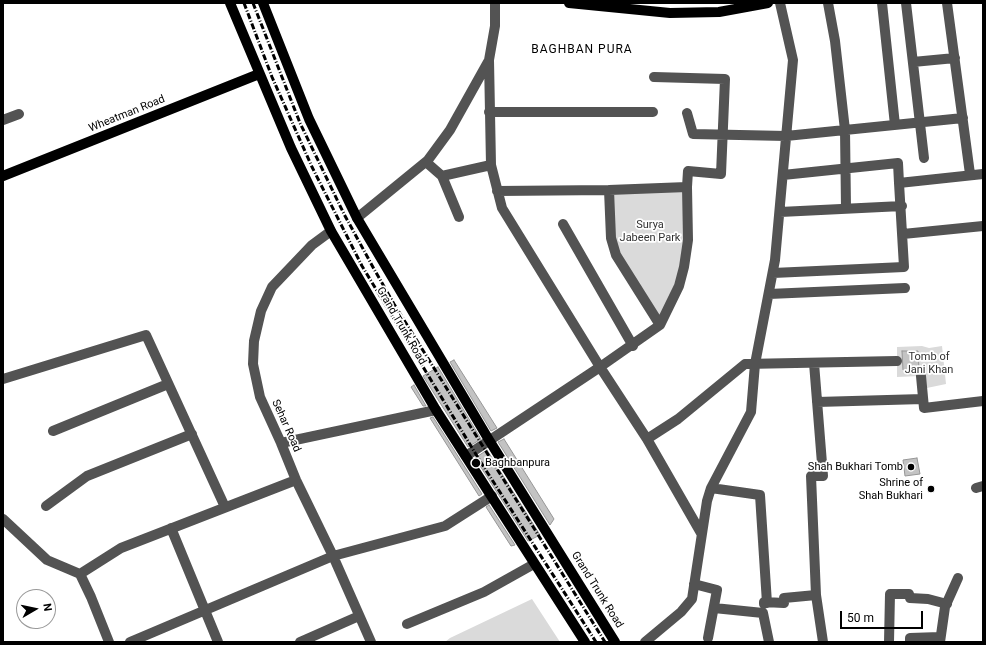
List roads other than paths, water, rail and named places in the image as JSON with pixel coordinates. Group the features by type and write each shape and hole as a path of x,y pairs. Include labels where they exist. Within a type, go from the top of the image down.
{"main road":[{"name":"Grand Trunk Road","path":"230,3 291,148 331,231 436,410 585,642"},
{"name":"Grand Trunk Road","path":"263,3 309,119 357,218 489,440 615,642"},
{"path":"569,3 670,13 719,12 768,3"},
{"name":"Wheatman Road","path":"3,176 259,74"}],"street":[{"path":"494,3 495,26 489,60 491,165 502,208 600,367 647,439 701,533"},
{"path":"645,642 681,612 692,600 701,533 711,488 751,412 756,364 773,274 780,212 793,60 780,3"},
{"path":"828,3 845,130 846,208"},
{"path":"882,3 896,125"},
{"path":"906,3 924,158"},
{"path":"948,3 970,174"},
{"path":"913,62 955,58"},
{"path":"357,218 426,162 450,130 489,60"},
{"path":"466,456 633,346 660,325 679,286 684,267 688,240 688,171 721,174 725,79 654,77"},
{"path":"489,112 653,112"},
{"path":"687,113 693,134 786,136 963,118"},
{"path":"3,120 19,114"},
{"path":"426,162 442,176 459,217"},
{"path":"773,274 904,267 902,206 898,163 783,175"},
{"path":"442,176 491,165"},
{"path":"899,183 970,174 983,174"},
{"path":"497,191 609,190 687,187"},
{"path":"609,190 611,238 616,254 660,325"},
{"path":"780,212 902,206"},
{"path":"563,224 633,346"},
{"path":"903,234 983,226"},
{"name":"Sehar Road","path":"331,231 312,246 272,287 261,312 254,341 253,364 260,397 296,480 333,556 371,642"},
{"path":"769,294 905,288"},
{"path":"3,379 146,336 225,507"},
{"path":"647,439 678,419 741,366 756,364 897,361"},
{"path":"814,363 823,476 811,476 816,595 823,642"},
{"path":"921,376 924,408 983,401"},
{"path":"53,431 168,384"},
{"path":"817,402 923,399"},
{"path":"281,443 436,410"},
{"path":"46,506 87,476 192,434"},
{"path":"80,574 122,548 296,480"},
{"path":"711,488 760,495 767,603"},
{"path":"130,642 333,556 445,526 492,496"},
{"path":"3,519 47,560 80,574 109,642"},
{"path":"171,528 218,642"},
{"path":"407,624 484,592 534,564"},
{"path":"910,642 910,638 940,640 947,604 958,578"},
{"path":"694,584 717,590 708,638"},
{"path":"889,642 890,594 909,594 910,598 928,598 947,604"},
{"path":"769,642 763,613 764,602 784,603 784,598 816,595"},
{"path":"714,608 763,613"},
{"path":"300,642 359,616"}],"railway":[{"path":"244,3 272,77 312,167 362,266 480,461 596,642"},
{"path":"253,3 300,123 344,214 374,269 394,304 605,642"}],"place":[{"name":"Baghbanpura","path":"476,463"},
{"name":"Shah Bukhari Tomb","path":"911,467"},
{"name":"Shrine of Shah Bukhari","path":"931,489"}],"district":[{"name":"BAGHBAN PURA","path":"582,50"}],"park label":[{"name":"Surya Jabeen Park","path":"650,231"},
{"name":"Tomb of Jani Khan","path":"929,363"}]}
